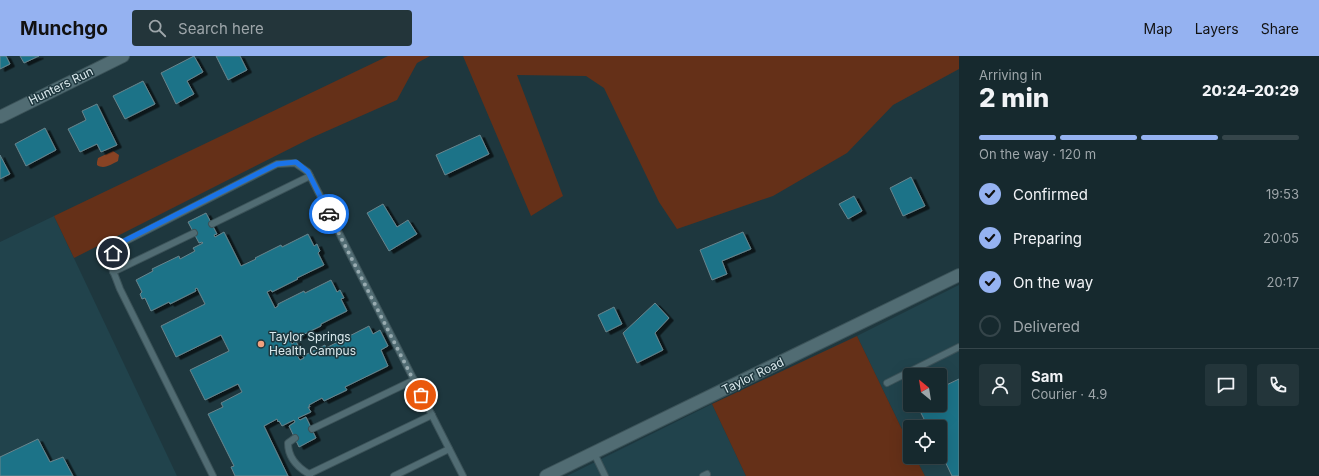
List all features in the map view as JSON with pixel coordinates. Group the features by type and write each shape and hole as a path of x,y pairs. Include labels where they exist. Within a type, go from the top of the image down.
{"main road":[{"name":"Hunters Run","path":"0,117 123,56"},
{"name":"Taylor Road","path":"546,476 959,276"}],"lane":[{"path":"213,476 120,289 112,268 113,253 122,242 277,164 296,162 308,172 463,476"},
{"path":"212,224 310,176"},
{"path":"113,272 194,233"},
{"path":"887,383 959,347"},
{"path":"312,429 414,380"},
{"path":"295,438 288,443 288,448 295,464 309,475 432,415"},
{"path":"394,476 449,449"},
{"path":"594,453 605,476"}],"shaded area":[{"path":"388,56 430,56 417,63 397,100 311,138 74,258 54,216"},
{"path":"463,56 959,56 959,69 893,105 847,153 773,196 677,229 659,202 604,88 586,76 517,75 563,196 531,216"},
{"path":"113,151 119,155 118,161 105,167 97,165 98,158"},
{"path":"54,216 177,476 0,476 0,242"},
{"path":"959,285 959,476 925,476 919,464 947,464 947,420 903,420 903,431 857,336"},
{"path":"857,336 903,431 903,464 919,464 925,476 746,476 712,404"},
{"path":"712,404 746,476 567,476"}],"building":[{"path":"0,56 6,56 10,64 0,69"},
{"path":"20,56 39,56 24,63"},
{"path":"194,56 203,72 187,81 194,94 176,104 161,73"},
{"path":"216,56 240,56 247,70 228,80"},
{"path":"143,81 155,104 125,119 113,96"},
{"path":"97,104 117,145 101,152 97,144 80,152 68,129 86,120 82,111"},
{"path":"45,128 56,150 26,166 15,144"},
{"path":"480,135 489,154 445,175 436,155"},
{"path":"0,155 10,174 0,179"},
{"path":"911,177 925,206 903,216 890,188"},
{"path":"854,196 862,211 848,219 839,204"},
{"path":"383,204 397,227 408,220 417,234 389,251 367,213"},
{"name":"Taylor Springs Health Campus","path":"206,213 217,234 214,235 215,237 224,232 241,266 281,245 282,247 308,234 314,246 317,244 320,251 318,253 324,265 272,292 271,290 267,292 275,308 278,304 304,291 305,293 331,280 337,292 340,290 344,298 341,299 347,311 321,324 321,326 294,339 293,337 289,339 292,344 296,341 301,352 297,355 300,360 304,358 303,356 325,345 326,348 369,326 373,334 380,330 388,346 381,350 388,366 345,387 347,390 324,401 322,398 309,405 310,407 308,407 311,412 298,418 300,420 306,417 316,438 299,447 289,426 295,422 294,420 282,426 277,419 264,426 288,476 235,476 231,467 234,466 208,414 223,407 221,403 242,392 238,384 205,400 190,370 229,351 221,335 176,357 161,326 205,304 197,288 195,289 196,291 170,304 169,302 151,311 145,298 142,299 140,294 142,292 136,280 153,271 152,269 179,256 180,259 195,251 193,248 203,243 199,243 188,222"},
{"path":"743,232 751,249 722,261 727,274 712,280 700,250"},
{"path":"655,303 669,318 655,333 663,350 637,363 623,333"},
{"path":"614,307 622,324 606,332 598,315"},
{"path":"959,379 959,476 952,476 946,464 947,420 924,420 920,412 947,412 947,385"},
{"path":"38,439 50,462 63,457 73,476 0,476 0,457"}],"way so far":[{"path":"329,214 421,395"}],"place":[{"name":"Taylor Springs Health Campus","path":"261,344"}],"route":[{"path":"113,253 122,242 277,164 296,162 308,172 329,214"}]}
